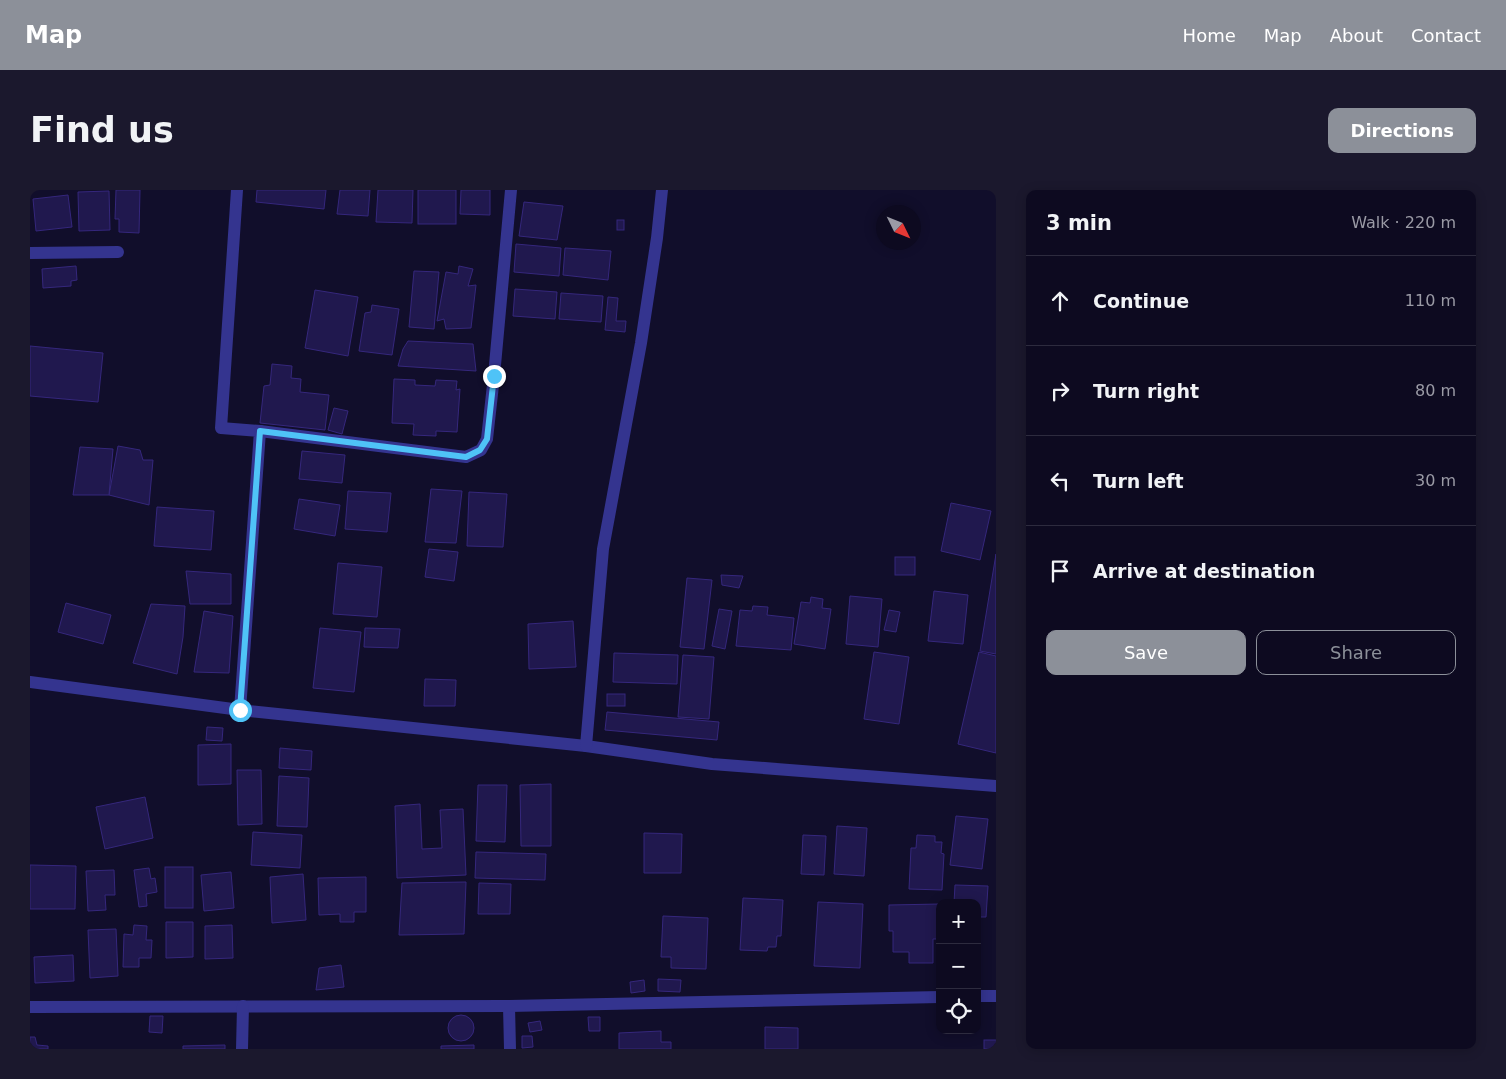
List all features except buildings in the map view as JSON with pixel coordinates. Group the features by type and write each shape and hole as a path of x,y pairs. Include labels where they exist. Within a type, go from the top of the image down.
{"street":[{"path":"237,190 221,428 260,431 466,457 480,450 487,439 511,190"},
{"path":"586,746 603,549 641,343 657,238 662,190"},
{"path":"30,253 118,252"},
{"path":"240,710 260,431"},
{"path":"30,682 240,710 586,746 712,764 996,786"},
{"path":"981,996 996,996"},
{"path":"30,1007 509,1006 936,997"},
{"path":"242,1049 243,1006"},
{"path":"509,1006 510,1049"}],"route":[{"path":"240,710 260,431 466,457 480,450 487,439 494,376"}]}
